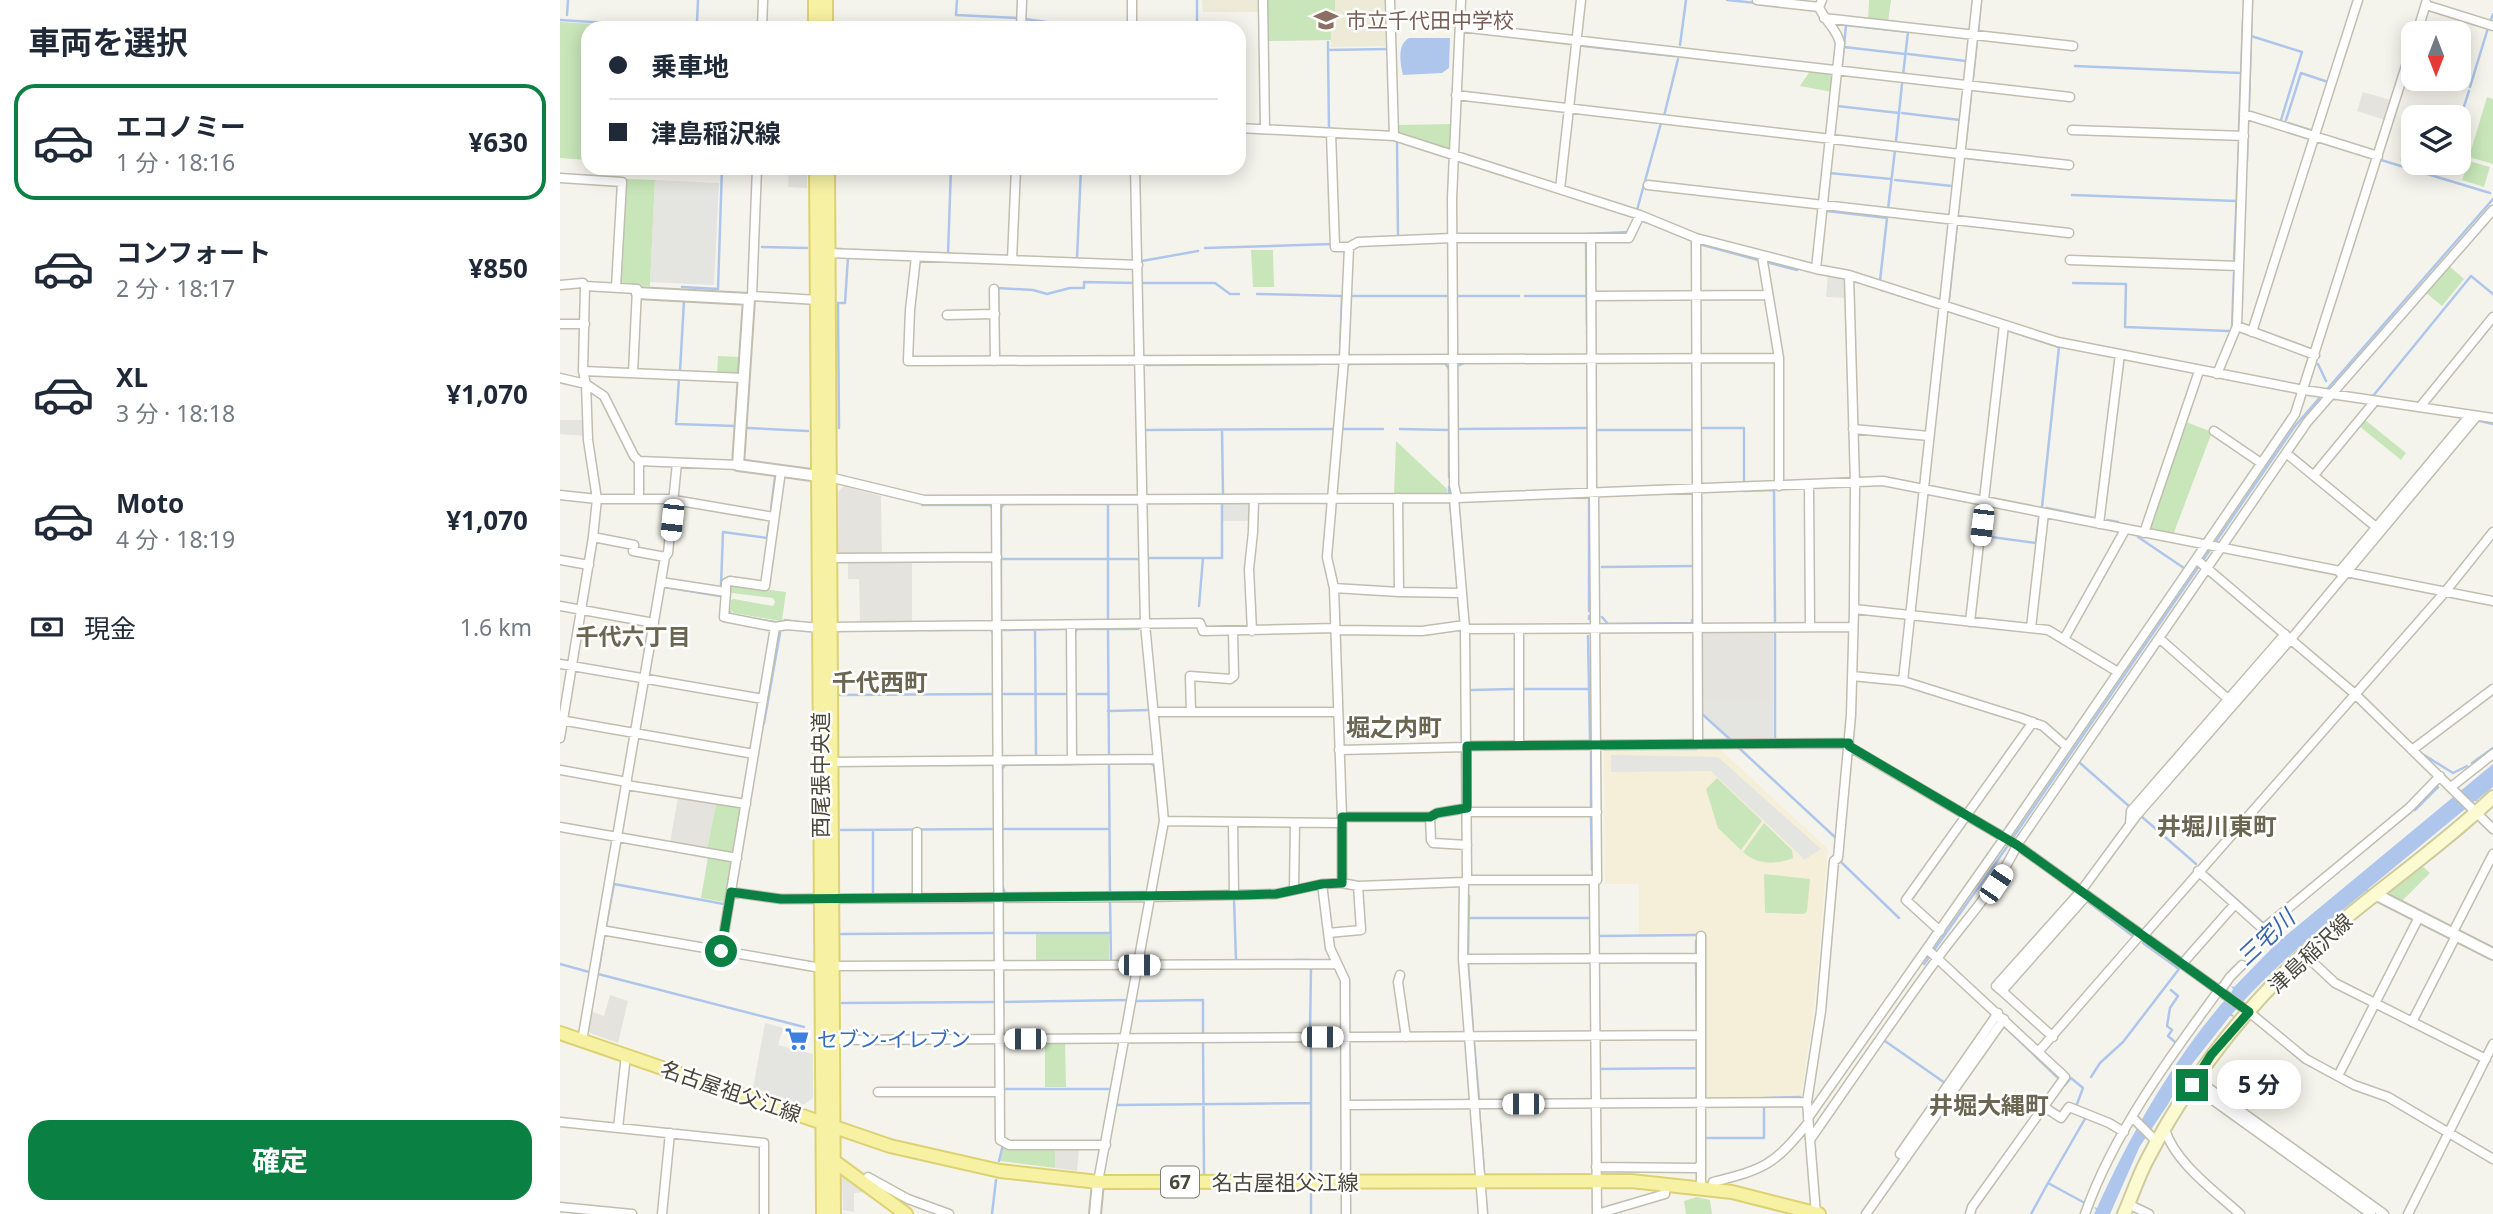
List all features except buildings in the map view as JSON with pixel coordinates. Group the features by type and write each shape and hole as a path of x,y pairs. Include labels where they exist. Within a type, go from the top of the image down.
{"main road":[{"path":"815,0 815,21"},
{"path":"826,0 826,21"},
{"name":"西尾張中央道","path":"816,175 817,300 830,558 825,627 831,762 826,898"},
{"name":"西尾張中央道","path":"828,175 824,476 826,898 828,1124 834,1161 834,1214"},
{"name":"津島稲沢線","path":"2126,1209 2146,1161 2194,1082 2211,1055 2249,1012 2304,954 2493,797"},
{"name":"西尾張中央道","path":"823,1214 833,1040 827,967"},
{"name":"名古屋祖父江線","path":"560,1033 890,1146 1000,1171 1098,1182 1480,1181 1596,1174 1707,1189 1762,1199 1817,1214"},
{"path":"834,1161 906,1214"}],"street":[{"path":"762,21 763,0"},
{"path":"1021,21 1022,0"},
{"path":"1132,0 1132,21"},
{"path":"1263,0 1265,130"},
{"path":"1390,0 1394,136"},
{"path":"1461,0 1452,198 1454,485 1465,627 1467,845 1463,959 1483,1214"},
{"path":"1560,189 1581,0"},
{"path":"1757,0 1820,4 1824,18 1839,36 1816,270"},
{"path":"1903,681 1977,0"},
{"path":"2217,374 2236,326 2248,0"},
{"path":"2252,332 2358,0"},
{"path":"2421,21 2426,3 2493,26"},
{"path":"1824,18 2073,46"},
{"path":"1460,27 2070,97"},
{"path":"1810,1140 1932,953 1940,931 2011,841 2159,638 2262,463 2295,414 2401,82"},
{"path":"1457,94 1829,140 2069,165"},
{"path":"2245,114 2378,156"},
{"path":"1246,129 1394,136 1640,215 1696,238 1816,270 1849,275 2058,342 2326,394 2493,418"},
{"path":"2073,130 2244,136"},
{"path":"1331,133 1335,247 1349,247 1358,243 1452,238 1629,238 1640,215"},
{"path":"738,466 751,298 757,175"},
{"path":"1012,260 1016,175"},
{"path":"1095,1214 1098,1182 1164,821 1145,625 1136,175"},
{"path":"560,178 622,182 616,287"},
{"path":"1648,185 2069,233"},
{"path":"1707,1189 1713,1182 1754,1171 1782,1154 1932,953 1996,884 2007,866 2011,841 2067,747 2118,672 2286,453 2326,394 2489,221 2493,210"},
{"path":"1696,238 1698,744"},
{"path":"731,892 781,899 1150,897 1276,894 1322,884 1342,883 1358,886 1466,881 1597,880 1591,239"},
{"path":"1342,883 1336,629 1334,588 1327,557 1344,360 1349,247"},
{"path":"828,253 1138,265"},
{"path":"1762,256 1779,358 1779,486"},
{"path":"916,257 908,361 1779,358"},
{"path":"2070,260 2239,266"},
{"path":"1817,1214 1807,1102 1821,1011 1834,861 1838,858 1849,745 1852,676 1855,483 1849,275"},
{"path":"560,285 583,283 585,286 637,289 633,373"},
{"path":"560,738 589,565 597,499 587,440 586,384 583,372 585,286"},
{"path":"995,289 995,361"},
{"path":"637,293 817,300"},
{"path":"1591,296 1768,295"},
{"path":"947,315 995,314"},
{"path":"2420,407 2493,317"},
{"path":"560,324 584,324"},
{"path":"1970,622 2004,325"},
{"path":"2236,326 2315,355"},
{"path":"2099,524 2120,354"},
{"path":"2144,533 2199,371"},
{"path":"583,372 744,378"},
{"path":"560,378 586,384 604,396 639,461 738,466 824,476 924,500 1455,498 1883,481 2493,601"},
{"path":"2314,475 2375,401"},
{"path":"2053,1037 1996,986 2084,893 2130,824 2473,415"},
{"path":"1853,429 1929,436"},
{"path":"2214,431 2262,463"},
{"path":"2286,453 2376,527"},
{"path":"639,461 639,497"},
{"path":"582,1041 665,557 668,553 677,463"},
{"path":"781,471 765,586 730,581 726,583 724,617 775,627 1200,623 1203,631 1422,631 1465,627 1853,627"},
{"path":"1809,485 1810,627"},
{"path":"2343,572 2376,527 2409,492"},
{"path":"560,495 597,499 674,499 774,517"},
{"path":"1398,498 1399,592"},
{"path":"1252,631 1250,569 1254,499"},
{"path":"996,500 1000,1139 1009,1145 1106,1144"},
{"path":"2031,628 2044,513"},
{"path":"2064,639 2125,530"},
{"path":"2039,1052 2445,592 2492,534"},
{"path":"593,537 634,545 633,551 665,557"},
{"path":"830,558 997,557"},
{"path":"560,560 589,565"},
{"path":"2202,563 2355,694 2493,829"},
{"path":"661,582 726,593"},
{"path":"1334,588 1462,593"},
{"path":"560,606 654,623"},
{"path":"1854,609 2048,630 2118,672"},
{"path":"1071,625 1072,760"},
{"path":"721,951 775,627"},
{"path":"1518,745 1519,629"},
{"path":"1191,712 1191,676 1230,679 1234,676 1233,631"},
{"path":"2210,726 2228,699 2288,636"},
{"path":"2159,638 2228,699"},
{"path":"560,664 763,699"},
{"path":"1852,676 1903,681 2032,722 2043,726 2067,747"},
{"path":"2412,750 2493,689"},
{"path":"1153,712 1338,712"},
{"path":"561,720 754,754"},
{"path":"1940,931 1906,900 2032,722"},
{"path":"1339,750 1518,745 1849,745 2011,841 2249,1012 2306,1059 2388,1097 2493,1159"},
{"path":"2453,789 2493,754"},
{"path":"831,762 1158,759"},
{"path":"560,770 746,804"},
{"path":"2198,871 2263,929 2409,808 2440,776"},
{"path":"1164,821 1295,822 1430,817 1437,813 1467,810 1597,811"},
{"path":"1430,817 1433,843 1467,845"},
{"path":"1233,822 1234,895"},
{"path":"1294,890 1295,822"},
{"path":"560,827 737,858"},
{"path":"917,832 917,898"},
{"path":"2412,1021 2493,854"},
{"path":"1594,880 1597,1214 1665,1194 1666,1185"},
{"path":"1322,884 1330,948 1345,979 1346,1214"},
{"path":"1328,933 1361,930 1358,886"},
{"path":"2375,894 2493,954"},
{"path":"2182,964 2235,904"},
{"path":"2338,1076 2419,917"},
{"path":"601,930 827,967 1337,964"},
{"path":"1701,936 1701,1165 1707,1189"},
{"path":"1932,953 2066,1077 1972,1207 1970,1214"},
{"path":"2304,954 2335,983 2486,1059"},
{"path":"1463,959 1701,958"},
{"path":"2085,1214 2124,1132 2175,1051 2242,965"},
{"path":"1400,975 1398,982 1406,1037"},
{"path":"1866,1214 2001,1016"},
{"path":"833,1040 1701,1035"},
{"path":"2408,1214 2493,1044"},
{"path":"618,1128 626,1055"},
{"path":"2194,1082 2371,1214"},
{"path":"2194,1082 2384,1214"},
{"path":"878,1092 1000,1092"},
{"path":"1346,1105 1807,1102"},
{"path":"2044,1107 2061,1118 2069,1107 2124,1132"},
{"path":"2134,1120 2168,1140 2186,1164 2240,1214"},
{"path":"560,1122 764,1143 764,1214"},
{"path":"662,1214 670,1133"},
{"path":"1596,1174 1696,1168 1701,1165"},
{"path":"864,1183 868,1177 908,1199 949,1214"},
{"path":"560,1207 632,1214"},
{"path":"2126,1209 2149,1214"}],"shaded area":[{"path":"1202,0 1261,0 1261,12 1203,12"},
{"name":"市立千代田中学校","path":"1265,0 1387,0 1387,46 1331,47 1331,40 1266,41"},
{"path":"2363,92 2391,100 2385,120 2357,111"},
{"path":"789,175 807,175 807,188 788,187"},
{"path":"655,180 719,183 714,285 650,282"},
{"path":"1828,274 1845,278 1847,298 1826,297"},
{"path":"560,420 584,420 585,436 560,434"},
{"path":"844,486 881,496 882,555 838,555 838,492"},
{"path":"1223,502 1247,503 1251,506 1251,521 1223,521"},
{"path":"848,561 912,561 912,624 860,624 859,579 848,579"},
{"path":"1773,630 1773,702 1701,702 1703,631"},
{"path":"1701,702 1773,702 1773,741 1735,742 1701,711"},
{"path":"1604,750 1721,750 1828,849 1814,1010 1801,1096 1763,1099 1704,1097 1703,934 1639,935 1639,884 1605,884"},
{"path":"1611,755 1718,757 1821,849 1804,860 1711,771 1611,772"},
{"path":"678,797 716,804 707,850 670,843"},
{"path":"610,995 628,1001 618,1043 590,1033 587,1027 590,1011 604,1016"},
{"path":"765,1023 783,1028 778,1045 813,1054 813,1098 803,1105 753,1088"},
{"path":"1055,1148 1079,1148 1077,1171 1055,1168"},
{"path":"846,1174 866,1189 866,1192 854,1193 854,1212 843,1210 842,1176"}],"green space":[{"path":"1268,0 1335,0 1335,17 1330,18 1331,40 1268,41"},
{"path":"1869,0 1891,0 1888,22 1868,20"},
{"path":"560,22 581,23 581,160 560,158"},
{"path":"1810,71 1831,73 1834,77 1832,92 1800,86"},
{"path":"2487,97 2493,99 2493,164 2471,158"},
{"path":"1452,124 1453,149 1449,151 1398,135 1398,125"},
{"path":"2471,162 2490,167 2484,187 2462,180 2464,175 2471,175"},
{"path":"625,179 655,180 650,286 623,285 620,281"},
{"path":"1251,250 1273,250 1274,287 1253,287"},
{"path":"2448,265 2464,279 2442,306 2425,292"},
{"path":"718,356 741,357 740,371 736,375 717,374"},
{"path":"2364,419 2406,453 2401,460 2358,425"},
{"path":"2186,422 2212,432 2173,535 2152,531 2150,527"},
{"path":"1396,441 1447,489 1447,494 1394,495"},
{"path":"733,585 786,592 782,620 734,613 730,610 731,600 734,599 773,606 775,602 773,598 732,593 729,588"},
{"path":"1717,778 1762,821 1741,850 1718,828 1706,789"},
{"path":"716,804 740,808 742,812 734,851 730,854 707,850"},
{"path":"1764,823 1792,850 1793,858 1767,862 1754,859 1743,852"},
{"path":"708,857 732,864 725,902 701,898"},
{"path":"2420,864 2430,873 2402,901 2391,897 2389,890"},
{"path":"1764,874 1810,879 1807,911 1804,914 1766,913"},
{"path":"1036,934 1109,934 1109,962 1036,963"},
{"path":"1045,1041 1065,1041 1066,1087 1045,1087"},
{"path":"1004,1146 1055,1148 1055,1168 1000,1161"},
{"path":"1697,1197 1710,1200 1712,1214 1686,1214 1684,1201"}],"water":[{"path":"1409,38 1450,38 1449,68 1442,73 1403,75 1401,49"},
{"path":"2493,764 2493,787 2477,800 2479,802 2475,801 2368,889 2368,893 2366,891 2313,934 2247,997 2232,1014 2235,1017 2230,1016 2185,1073 2140,1146 2110,1214 2094,1214 2094,1207 2097,1208 2156,1095 2191,1042 2231,993 2231,986 2234,987 2278,942"}],"waterway":[{"path":"567,15 568,0"},
{"path":"697,21 698,0"},
{"path":"957,0 956,15 1018,18"},
{"path":"1197,0 1197,21"},
{"path":"1680,45 1686,0"},
{"path":"1727,0 1756,3"},
{"path":"1978,32 1981,0"},
{"path":"2249,107 2252,0"},
{"path":"2490,22 2493,14"},
{"path":"1025,19 1039,21"},
{"path":"560,20 581,21"},
{"path":"2239,130 2243,21"},
{"path":"1842,65 1846,25 1908,32 1903,75"},
{"path":"2471,84 2488,28"},
{"path":"2251,36 2302,52 2281,120"},
{"path":"1973,78 1977,40"},
{"path":"1328,42 1328,50 1388,49"},
{"path":"1584,46 1674,56"},
{"path":"1844,47 1905,54"},
{"path":"1328,50 1329,129"},
{"path":"1908,54 1966,61"},
{"path":"1664,116 1678,59"},
{"path":"2075,66 2241,73"},
{"path":"2286,120 2301,73 2328,82 2327,85"},
{"path":"1896,141 1902,84"},
{"path":"1974,90 1994,92"},
{"path":"2464,105 2469,91"},
{"path":"1966,141 1971,94"},
{"path":"1837,106 1899,113"},
{"path":"1902,113 1960,120"},
{"path":"2247,161 2248,121 2254,120"},
{"path":"1637,210 1661,123"},
{"path":"2288,123 2310,130"},
{"path":"1397,141 1398,237"},
{"path":"2234,259 2239,144"},
{"path":"1888,209 1895,150"},
{"path":"1966,158 2069,169"},
{"path":"2381,160 2490,193"},
{"path":"1957,217 1962,171"},
{"path":"1829,173 1891,179"},
{"path":"682,287 718,289 722,175"},
{"path":"948,254 951,175"},
{"path":"1077,259 1081,175"},
{"path":"1895,180 1952,186"},
{"path":"2072,195 2236,201"},
{"path":"2012,839 2295,426 2493,199"},
{"path":"1827,211 1887,218 1880,281"},
{"path":"1642,221 1652,224"},
{"path":"1949,300 1957,224"},
{"path":"1654,225 1693,241"},
{"path":"1586,236 1629,232"},
{"path":"1586,243 1587,326"},
{"path":"1205,248 1332,244"},
{"path":"1699,244 1758,260"},
{"path":"762,247 807,248"},
{"path":"837,249 842,249"},
{"path":"852,250 881,251"},
{"path":"885,251 969,255"},
{"path":"1142,261 1198,251"},
{"path":"839,428 838,303 845,303 848,257"},
{"path":"1766,262 1797,270"},
{"path":"2232,328 2234,273"},
{"path":"2373,396 2471,276 2493,294"},
{"path":"1853,281 1862,283"},
{"path":"999,355 998,288 1033,290 1047,294 1070,288 1084,288 1084,282 1134,283"},
{"path":"1141,283 1215,283 1230,294 1239,294"},
{"path":"2073,283 2126,284 2125,327 2229,331"},
{"path":"1881,290 1890,292"},
{"path":"1257,294 1342,296 1340,353"},
{"path":"1898,295 1911,299"},
{"path":"1350,296 1449,296 1449,351"},
{"path":"1458,296 1519,296"},
{"path":"1525,296 1587,296"},
{"path":"680,371 684,301"},
{"path":"1948,311 1999,327"},
{"path":"1587,330 1588,351"},
{"path":"2007,330 2059,347 2042,507"},
{"path":"1346,367 1350,364 1445,363 1449,369 1449,477"},
{"path":"1457,366 1464,363"},
{"path":"1146,365 1317,364"},
{"path":"2318,364 2326,381"},
{"path":"679,378 676,424 736,426"},
{"path":"2476,420 2493,424"},
{"path":"748,428 808,431"},
{"path":"1457,429 1588,428"},
{"path":"1700,428 1744,428 1744,484"},
{"path":"1146,430 1335,429"},
{"path":"1342,429 1383,429"},
{"path":"1400,429 1449,430"},
{"path":"1222,430 1223,495"},
{"path":"1595,430 1693,430"},
{"path":"771,509 775,477"},
{"path":"1449,487 1449,494"},
{"path":"1744,491 1774,490 1775,623"},
{"path":"1589,500 1589,611"},
{"path":"1147,558 1222,558 1222,502"},
{"path":"1450,502 1458,590"},
{"path":"1001,618 1001,508 1004,504 1136,504"},
{"path":"1108,504 1108,622"},
{"path":"922,505 990,505 994,509"},
{"path":"2047,508 2094,518"},
{"path":"1984,536 2036,543 2039,518"},
{"path":"2107,520 2118,522"},
{"path":"721,586 723,532 767,538 769,524"},
{"path":"2138,537 2184,568"},
{"path":"1199,606 1203,558"},
{"path":"1001,559 1140,559"},
{"path":"1602,567 1694,566"},
{"path":"664,587 720,596"},
{"path":"1458,596 1460,612"},
{"path":"729,611 732,615 780,623 785,620 803,623"},
{"path":"1602,617 1608,624 1692,623 1692,620"},
{"path":"1004,630 1066,629"},
{"path":"1074,634 1077,629 1138,629"},
{"path":"878,630 913,630"},
{"path":"928,630 991,630 993,633"},
{"path":"1035,630 1036,756"},
{"path":"1775,630 1775,741"},
{"path":"1108,631 1109,757"},
{"path":"764,723 780,633"},
{"path":"1001,634 1002,754"},
{"path":"1588,636 1590,739"},
{"path":"1471,690 1515,689"},
{"path":"1522,689 1588,689"},
{"path":"840,695 994,694"},
{"path":"1002,694 1068,694"},
{"path":"1075,694 1108,694"},
{"path":"1108,711 1150,710"},
{"path":"1701,713 1732,741"},
{"path":"1739,748 1837,839"},
{"path":"1775,748 1845,748"},
{"path":"2472,763 2493,748"},
{"path":"1604,749 1696,749"},
{"path":"1591,752 1591,806"},
{"path":"2424,755 2453,773 2467,766"},
{"path":"1002,865 1002,769 1005,765 1151,763 1156,781"},
{"path":"2080,763 2130,807"},
{"path":"1109,764 1110,893"},
{"path":"889,765 993,765"},
{"path":"2415,810 2438,787"},
{"path":"2387,831 2412,811"},
{"path":"2141,816 2196,864"},
{"path":"1591,818 1592,870"},
{"path":"841,830 995,829"},
{"path":"1002,829 1109,829"},
{"path":"873,830 873,893"},
{"path":"1911,900 1954,840"},
{"path":"1934,950 2009,844"},
{"path":"1842,863 1899,918"},
{"name":"三宅川","path":"2208,874 2263,923"},
{"path":"606,926 614,884 724,904"},
{"path":"1002,885 1005,893 1144,892"},
{"path":"1468,953 1469,896"},
{"path":"1234,899 1236,961"},
{"path":"1110,900 1111,961 1132,961"},
{"path":"2087,901 2134,937"},
{"path":"1469,918 1591,918"},
{"path":"841,934 996,933"},
{"path":"1003,933 1111,933"},
{"path":"1598,936 1696,935"},
{"path":"599,969 604,937"},
{"path":"1696,941 1696,953"},
{"path":"2091,1077 2100,1063 2123,1042 2179,969 2143,943"},
{"path":"1924,964 1930,956"},
{"path":"1295,960 1310,960"},
{"path":"560,964 589,972"},
{"path":"1468,964 1473,1029"},
{"path":"1696,964 1697,1027"},
{"path":"1310,1034 1311,968"},
{"path":"1003,973 1003,1014"},
{"path":"598,974 804,1027"},
{"path":"2171,990 2178,996 2170,1008 2167,1026 2172,1030 2168,1036 2175,1042"},
{"path":"1003,1002 1128,1000"},
{"path":"1137,1001 1203,1000 1203,1034"},
{"path":"842,1003 996,1002"},
{"path":"2003,1025 2057,1077"},
{"path":"1311,1041 1311,1173"},
{"path":"1885,1041 1945,1083"},
{"path":"1203,1042 1204,1174"},
{"path":"1697,1042 1697,1098"},
{"path":"1474,1043 1479,1099"},
{"path":"1599,1069 1697,1068"},
{"path":"2065,1085 2071,1078 2083,1088 2077,1104"},
{"path":"1003,1089 1112,1089"},
{"path":"1764,1098 1800,1097"},
{"path":"1118,1105 1311,1103"},
{"path":"1704,1138 1764,1138 1764,1106"},
{"path":"1479,1110 1484,1172"},
{"path":"2083,1202 2048,1183 2086,1117"},
{"path":"999,1161 1003,1145 1005,1146"},
{"path":"992,1214 996,1180"},
{"path":"2031,1214 2048,1183"},
{"path":"1485,1191 1487,1214"},
{"path":"1311,1193 1311,1214"}],"place":[{"name":"市立千代田中学校","path":"1326,20"},
{"name":"セブン-イレブン","path":"797,1039"}],"district":[{"name":"千代六丁目","path":"633,636"},
{"name":"千代西町","path":"880,681"},
{"name":"堀之内町","path":"1394,726"},
{"name":"井堀川東町","path":"2217,825"},
{"name":"井堀大縄町","path":"1989,1104"}],"route":[{"path":"721,951 731,892 781,899 1150,897 1276,894 1322,884 1342,883 1342,817 1430,817 1432,814 1467,808 1467,746 1849,743 1849,746 2017,845 2249,1012 2211,1055 2192,1085"}]}
